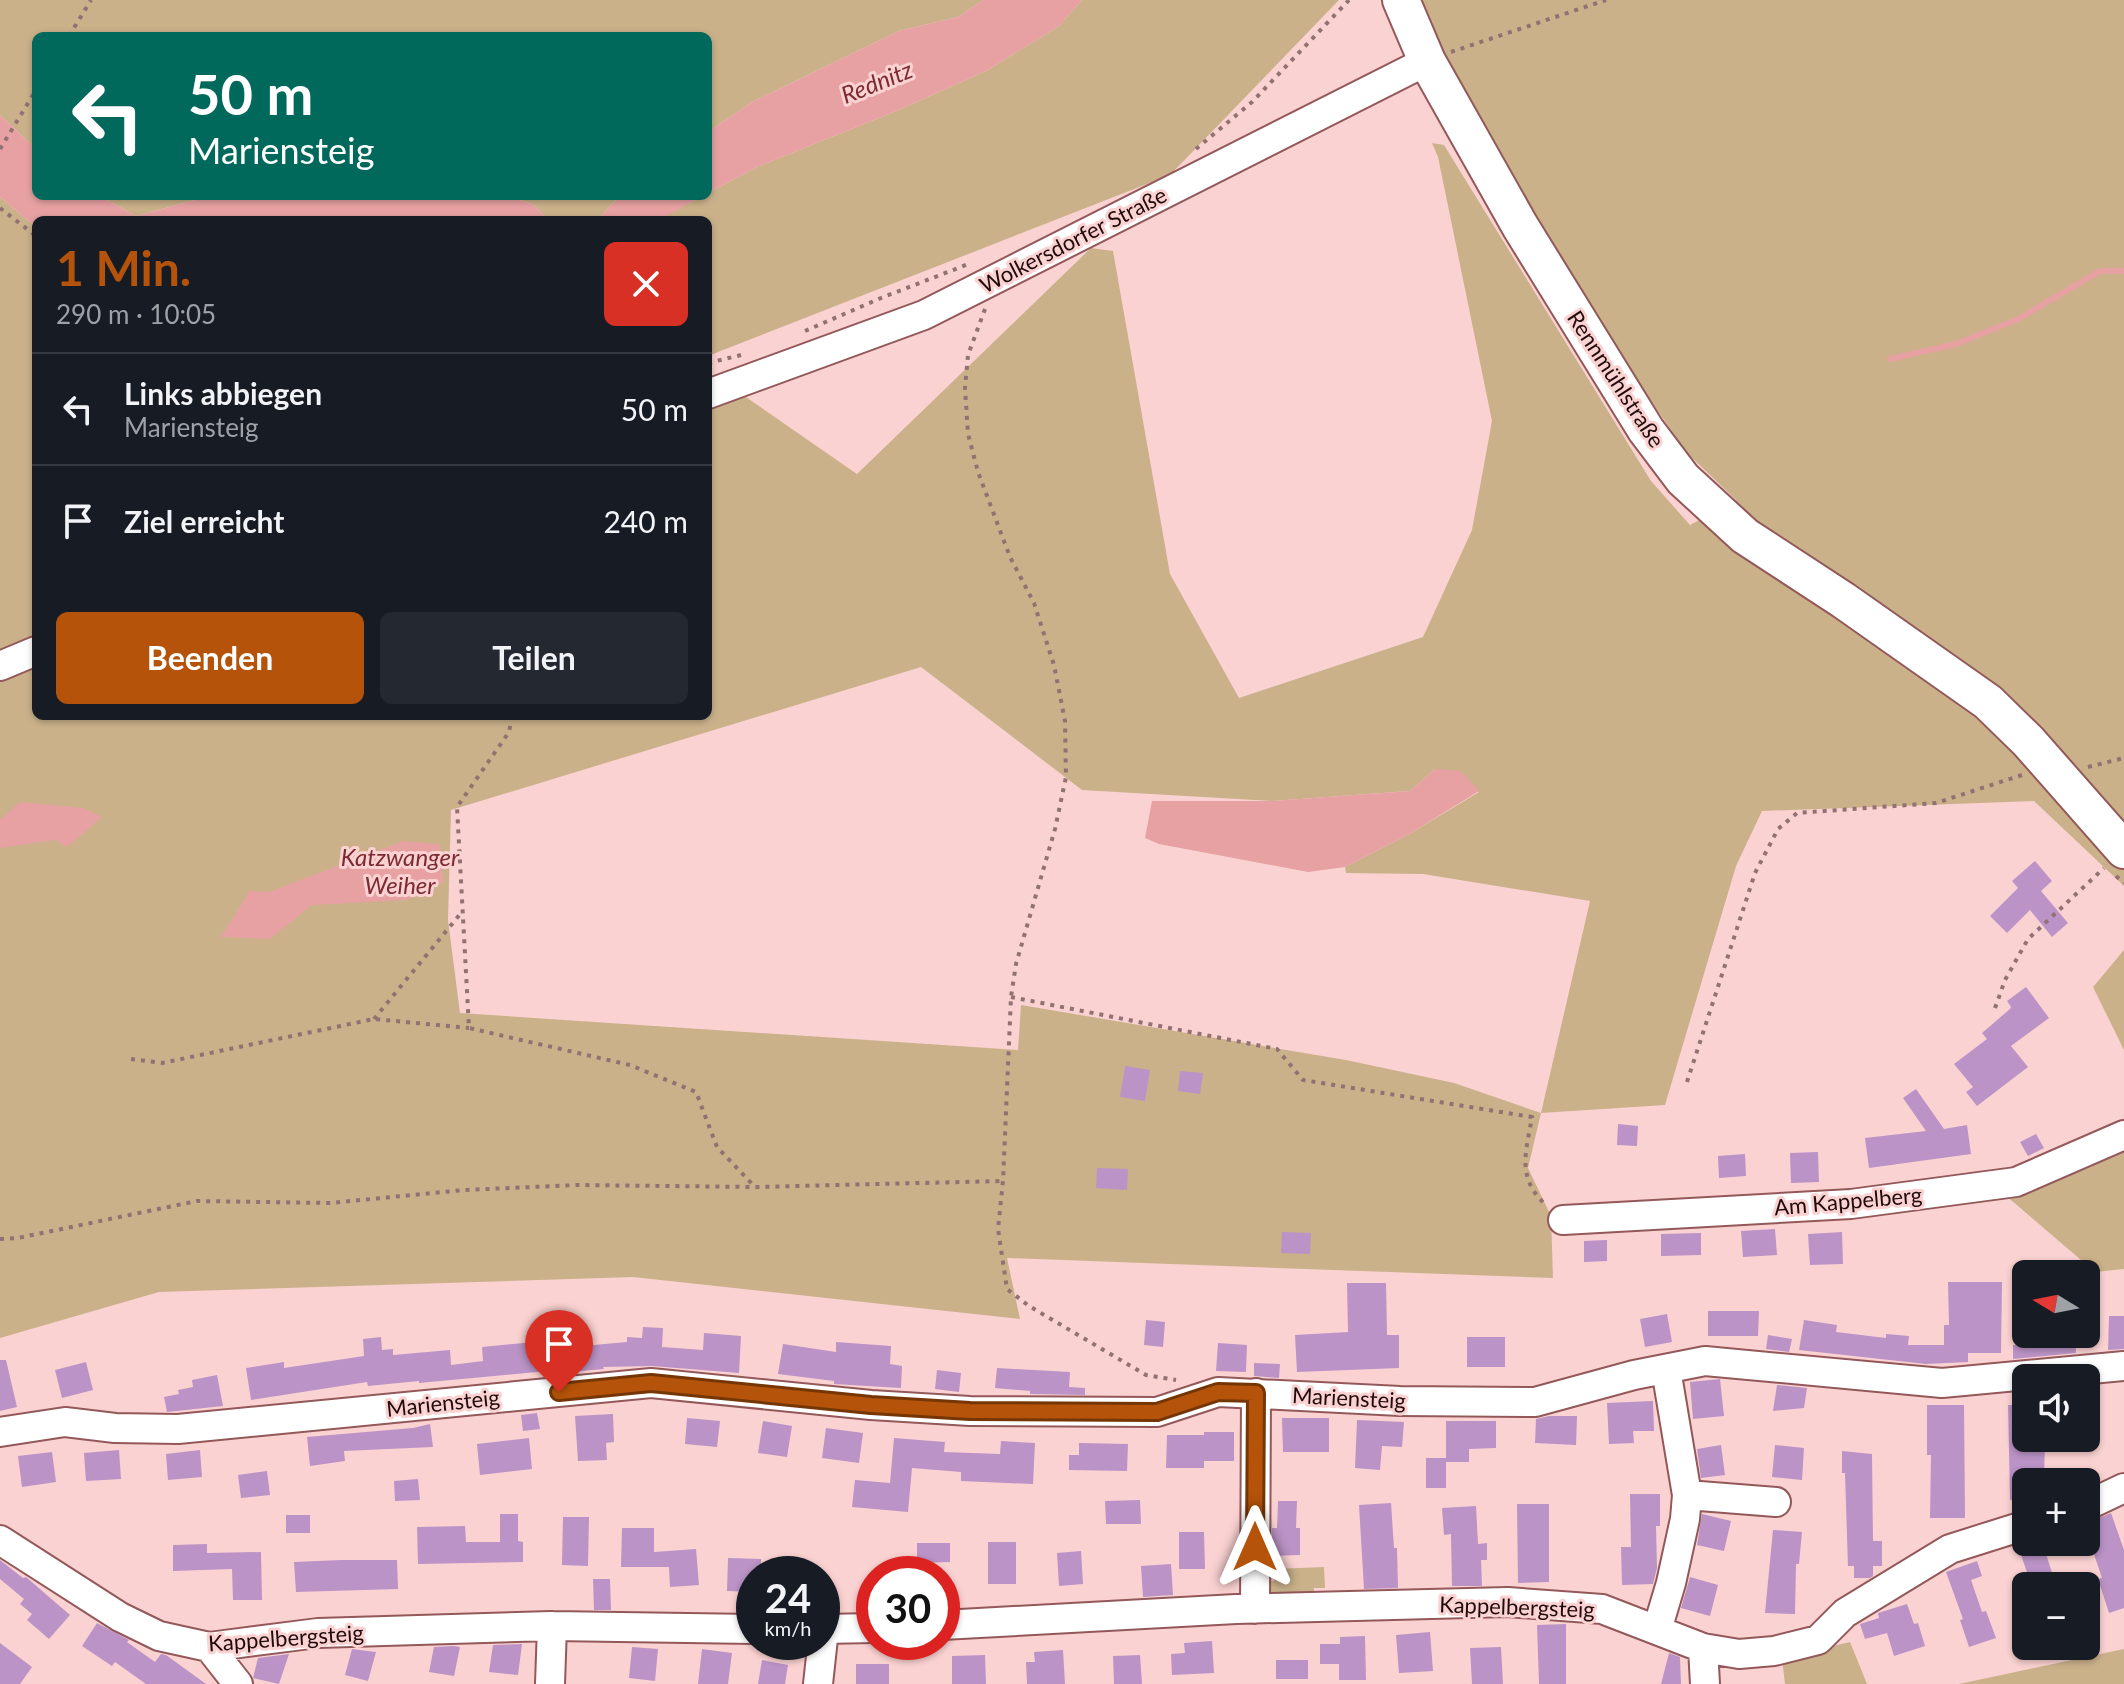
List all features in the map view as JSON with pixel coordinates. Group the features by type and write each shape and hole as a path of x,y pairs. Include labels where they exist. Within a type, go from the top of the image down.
{"main road":[{"name":"Rennmühlstraße","path":"1401,0 1427,61 1528,238 1646,430 1683,479 1745,536 1988,702 2055,770 2115,858"}],"street":[{"name":"Wolkersdorfer Straße","path":"712,393 924,315 988,270 1427,61"},
{"path":"0,666 32,653"},
{"name":"Am Kappelberg","path":"1563,1220 1851,1204 2016,1182 2124,1135"},
{"name":"Mariensteig","path":"0,1432 65,1422 115,1428 178,1429 651,1383 871,1405 970,1411 1157,1412 1218,1392 1400,1401 1535,1402 1705,1361 1942,1383 2124,1366"},
{"path":"1657,1630 1671,1583 1687,1495 1666,1369"},
{"path":"1255,1609 1256,1393"},
{"path":"2100,1499 2124,1488"},
{"path":"1687,1495 1776,1502"},
{"name":"Kappelbergsteig","path":"960,1624 1255,1609 1508,1602 1602,1609 1703,1648 1739,1654 1763,1652 1818,1640 1845,1613 1950,1549 2012,1529"},
{"name":"Kappelbergsteig","path":"0,1540 120,1617 159,1636 209,1647 318,1633 552,1626 736,1629"},
{"path":"550,1684 552,1626"},
{"path":"209,1647 238,1684"},
{"path":"1703,1648 1705,1684"},
{"path":"818,1684 820,1660"}],"path":[{"path":"71,32 91,0"},
{"path":"1186,158 1252,102 1349,0"},
{"path":"1427,61 1606,0"},
{"path":"0,149 32,97"},
{"path":"0,208 32,233"},
{"path":"792,337 881,298 988,270 968,355 965,388 968,434 978,472 1005,543 1034,603 1054,665 1065,721 1066,777 1055,829 1016,964 1011,997 998,1229 1007,1289 1029,1306 1146,1375 1177,1380"},
{"path":"712,362 751,352"},
{"path":"469,1028 457,807 509,732 511,720"},
{"path":"1687,1082 1755,873 1778,829 1797,813 1936,803 2010,780 2124,758"},
{"path":"1995,1008 2005,980 2028,939 2115,858"},
{"path":"374,1019 463,911"},
{"path":"1011,997 1277,1049 1303,1080 1532,1117 1523,1167 1537,1196 1563,1220"},
{"path":"131,1059 162,1063 374,1019 469,1028 630,1065 696,1092 717,1147 755,1187"},
{"path":"0,1239 18,1238 197,1201 330,1203 464,1190 578,1185 755,1187 1003,1181"}],"shaded area":[{"path":"0,0 983,0 958,17 899,31 752,102 712,129 712,32 32,32 32,145 0,115"},
{"path":"1082,0 1339,0 1170,175 712,354 712,216 666,216 695,200 712,200 712,191 757,167 986,71 1059,26"},
{"path":"1416,0 2124,0 2124,886 2034,801 1762,811 1736,866 1665,1105 1541,1113 1528,1168 1551,1216 1553,1278 1007,1258 1020,1319 633,1277 159,1292 0,1338 0,197 32,224 32,720 712,720 712,387 727,384 857,474 1091,248 1113,251 1170,574 1239,698 1423,637 1472,530 1492,421 1438,157 1432,143 1444,145 1651,481 1690,525 1736,500 1686,452 1546,247 1472,128","holes":["921,667 1082,790 1272,801 1410,791 1435,769 1479,792 1411,833 1345,867 1346,873 1423,874 1590,901 1541,1113 1454,1083 1346,1060 1021,1005 1018,1050 460,1013 448,920 451,810"]},
{"path":"107,200 195,200 136,216"},
{"path":"520,200 616,200 601,216 544,216 534,205"},
{"path":"2124,950 2124,1050 2093,987"},
{"path":"2124,1146 2124,1269 2100,1271 2100,1260 2081,1260 2004,1194"},
{"path":"1324,1567 1325,1588 1314,1588 1314,1601 1266,1602 1261,1582 1274,1581 1274,1569"},
{"path":"1850,1642 1867,1684 1785,1684 1782,1658"},
{"path":"2124,1649 2124,1684 1959,1684 2072,1660 2100,1660 2100,1654"}],"water":[{"name":"Rednitz","path":"983,0 1082,0 1059,26 986,71 757,167 712,191 712,129 752,102 899,31 958,17"},
{"path":"0,115 32,145 32,200 107,200 136,216 32,216 32,224 0,197"},
{"path":"195,200 520,200 534,205 544,216 136,216"},
{"path":"616,200 695,200 667,216 601,216"},
{"path":"1435,769 1461,771 1479,791 1411,833 1345,867 1308,872 1159,844 1145,838 1152,801 1272,801 1410,791"},
{"path":"20,802 83,808 102,817 67,847 55,840 0,848 0,820"},
{"name":"Katzwanger Weiher","path":"403,841 439,844 444,882 406,900 312,905 270,939 221,937 250,891 269,892"}],"building":[{"path":"2035,861 2052,881 2041,891 2068,923 2052,937 2030,910 2007,933 1990,916 2018,888 2012,881"},
{"path":"2026,987 2049,1018 2011,1046 2028,1067 1977,1106 1966,1092 1973,1087 1954,1064 1987,1039 1982,1033 2010,1009 2007,1001"},
{"path":"1125,1066 1150,1070 1145,1101 1120,1097"},
{"path":"1180,1071 1203,1073 1200,1094 1178,1091"},
{"path":"1916,1089 1944,1129 1967,1125 1971,1154 1869,1168 1865,1138 1926,1131 1903,1098"},
{"path":"1618,1124 1638,1126 1637,1146 1617,1145"},
{"path":"2036,1134 2044,1148 2028,1156 2020,1142"},
{"path":"1818,1152 1819,1182 1791,1183 1790,1153"},
{"path":"1745,1154 1746,1176 1719,1178 1718,1156"},
{"path":"1097,1168 1128,1169 1127,1190 1096,1188"},
{"path":"1775,1229 1777,1255 1743,1257 1741,1231"},
{"path":"1282,1232 1311,1233 1310,1254 1281,1253"},
{"path":"1842,1232 1843,1264 1810,1265 1808,1234"},
{"path":"1701,1233 1701,1255 1661,1256 1661,1234"},
{"path":"1607,1240 1607,1261 1584,1262 1584,1241"},
{"path":"1948,1282 2002,1282 2001,1353 1968,1353 1968,1362 1926,1364 1799,1350 1804,1320 1837,1325 1836,1332 1886,1338 1886,1334 1909,1336 1908,1345 1944,1345 1944,1325 1949,1325"},
{"path":"1347,1283 1386,1283 1387,1335 1399,1335 1399,1368 1297,1372 1295,1335 1348,1332"},
{"path":"1708,1311 1759,1311 1758,1336 1708,1336"},
{"path":"1667,1314 1672,1342 1645,1347 1640,1319"},
{"path":"2109,1316 2124,1316 2124,1349 2108,1350"},
{"path":"1146,1320 1165,1322 1163,1347 1144,1345"},
{"path":"643,1327 663,1328 662,1347 703,1350 704,1333 741,1336 739,1373 652,1366 603,1367 419,1383 368,1386 367,1382 251,1400 246,1368 284,1362 284,1368 364,1356 363,1339 381,1337 382,1350 393,1349 393,1355 450,1350 451,1365 483,1361 482,1347 544,1341 544,1332 571,1330 572,1347 627,1342 627,1337 642,1338"},
{"path":"1768,1335 1792,1339 1789,1352 1766,1349"},
{"path":"1467,1337 1505,1337 1505,1367 1467,1367"},
{"path":"836,1342 891,1346 890,1364 902,1366 901,1388 834,1384 834,1381 778,1374 783,1344 836,1352"},
{"path":"1218,1343 1247,1345 1246,1372 1216,1371"},
{"path":"2013,1348 2076,1348 2076,1353 2013,1359"},
{"path":"0,1360 6,1360 17,1407 0,1411"},
{"path":"86,1362 93,1390 62,1398 55,1370"},
{"path":"1254,1363 1280,1364 1279,1378 1254,1376"},
{"path":"997,1368 1070,1372 1069,1387 1085,1388 1085,1395 1030,1394 1030,1391 995,1388"},
{"path":"937,1370 961,1373 959,1392 935,1389"},
{"path":"217,1375 223,1406 167,1412 164,1397 193,1387 192,1380"},
{"path":"1720,1379 1724,1416 1693,1419 1690,1382"},
{"path":"1777,1385 1807,1388 1804,1408 1773,1411"},
{"path":"1653,1401 1654,1431 1633,1431 1634,1443 1609,1444 1607,1403"},
{"path":"1927,1405 1964,1405 1965,1518 1930,1518 1931,1455 1927,1455"},
{"path":"2008,1405 2012,1405 2012,1452 2045,1452 2044,1468 2012,1468 2010,1500"},
{"path":"537,1413 540,1429 523,1431 521,1415"},
{"path":"613,1414 614,1442 606,1443 607,1460 578,1461 575,1416"},
{"path":"1577,1416 1576,1445 1535,1443 1536,1419"},
{"path":"687,1418 720,1421 717,1447 685,1444"},
{"path":"1282,1418 1329,1418 1329,1452 1283,1452"},
{"path":"1357,1420 1404,1422 1402,1447 1382,1446 1380,1470 1355,1468"},
{"path":"763,1421 792,1426 787,1457 758,1453"},
{"path":"1446,1421 1496,1421 1496,1448 1469,1449 1469,1462 1446,1462 1446,1488 1426,1488 1426,1458 1446,1458"},
{"path":"430,1424 433,1447 344,1451 345,1461 310,1466 307,1437"},
{"path":"826,1428 863,1433 859,1463 822,1458"},
{"path":"1204,1432 1234,1432 1234,1461 1204,1461 1204,1468 1166,1468 1167,1435 1204,1435"},
{"path":"529,1438 532,1469 480,1475 477,1444"},
{"path":"894,1438 945,1442 944,1452 1000,1454 1001,1441 1035,1443 1033,1484 961,1481 961,1472 912,1468 908,1512 852,1507 855,1480 890,1483"},
{"path":"1079,1443 1128,1444 1127,1471 1069,1470 1069,1455 1079,1455"},
{"path":"1721,1445 1725,1475 1701,1478 1697,1449"},
{"path":"1775,1445 1804,1448 1802,1480 1772,1477"},
{"path":"119,1450 121,1479 86,1481 84,1453"},
{"path":"200,1450 202,1477 168,1480 166,1454"},
{"path":"1842,1451 1872,1454 1873,1541 1882,1541 1882,1566 1873,1566 1873,1576 1870,1578 1854,1578 1854,1566 1848,1566"},
{"path":"52,1452 56,1482 22,1487 18,1456"},
{"path":"267,1471 270,1495 241,1498 238,1475"},
{"path":"418,1479 420,1500 395,1501 394,1481"},
{"path":"1630,1494 1660,1494 1660,1526 1656,1526 1657,1568 1653,1584 1622,1585 1621,1547 1631,1547"},
{"path":"1140,1500 1141,1524 1106,1524 1105,1501"},
{"path":"1278,1501 1297,1501 1296,1528 1300,1528 1300,1555 1272,1556 1272,1528 1277,1528"},
{"path":"1391,1503 1398,1588 1364,1589 1359,1505"},
{"path":"1517,1504 1549,1504 1549,1582 1518,1583"},
{"path":"1476,1506 1478,1544 1487,1543 1487,1560 1481,1560 1482,1586 1452,1586 1451,1534 1444,1535 1442,1508"},
{"path":"2111,1513 2124,1550 2124,1608 2109,1613 2095,1556 2100,1556 2100,1517"},
{"path":"500,1514 518,1514 518,1541 523,1542 523,1562 418,1564 417,1527 465,1526 466,1542 500,1542"},
{"path":"1702,1514 1731,1521 1724,1551 1697,1545"},
{"path":"286,1515 310,1515 310,1533 286,1533"},
{"path":"563,1517 589,1517 588,1566 562,1565"},
{"path":"622,1528 654,1528 654,1552 696,1549 699,1585 670,1587 669,1567 621,1567"},
{"path":"1773,1530 1802,1532 1799,1564 1796,1564 1795,1614 1765,1613"},
{"path":"1179,1532 1204,1532 1205,1569 1179,1569"},
{"path":"988,1542 1016,1542 1016,1584 988,1584"},
{"path":"917,1543 950,1543 950,1556 917,1556"},
{"path":"207,1544 207,1553 261,1552 262,1600 233,1600 232,1569 173,1571 173,1545"},
{"path":"1081,1551 1083,1584 1059,1586 1057,1553"},
{"path":"2021,1556 2047,1556 2052,1572 2027,1572"},
{"path":"728,1558 736,1558 736,1591 727,1591"},
{"path":"0,1560 23,1578 26,1577 70,1615 49,1639 27,1620 32,1614 20,1604 24,1599 0,1579"},
{"path":"397,1560 398,1589 296,1592 294,1562"},
{"path":"1977,1561 1982,1576 1971,1580 1982,1612 1986,1611 1996,1638 1969,1647 1960,1620 1963,1619 1946,1572"},
{"path":"1171,1564 1173,1595 1143,1597 1141,1566"},
{"path":"1690,1577 1718,1585 1710,1616 1681,1608"},
{"path":"593,1579 610,1579 611,1610 594,1610"},
{"path":"1907,1604 1914,1624 1918,1623 1925,1646 1894,1656 1887,1633 1865,1639 1860,1624 1879,1618 1878,1613"},
{"path":"97,1623 129,1640 127,1642 155,1662 161,1654 166,1655 206,1684 146,1684 115,1662 112,1666 82,1646"},
{"path":"1566,1624 1566,1684 1539,1684 1537,1625"},
{"path":"1430,1632 1433,1671 1399,1673 1396,1635"},
{"path":"1365,1636 1366,1680 1339,1680 1339,1664 1320,1664 1320,1644 1340,1644 1340,1637"},
{"path":"1212,1641 1214,1673 1172,1675 1171,1654 1185,1653 1184,1643"},
{"path":"0,1643 32,1667 20,1684 0,1684"},
{"path":"522,1644 518,1675 489,1672 493,1645"},
{"path":"434,1647 460,1647 454,1676 429,1672"},
{"path":"632,1647 658,1649 655,1681 629,1678"},
{"path":"1501,1647 1503,1684 1472,1684 1470,1648"},
{"path":"352,1649 376,1652 368,1681 345,1675"},
{"path":"702,1649 732,1653 728,1684 698,1684"},
{"path":"1063,1650 1065,1684 1027,1684 1026,1662 1035,1662 1034,1652"},
{"path":"1669,1653 1680,1657 1681,1684 1661,1684"},
{"path":"289,1654 279,1684 253,1678 258,1658"},
{"path":"985,1655 986,1684 952,1684 952,1660 960,1660 960,1656"},
{"path":"1140,1655 1142,1684 1114,1684 1113,1656"},
{"path":"762,1660 788,1665 785,1684 758,1684"},
{"path":"1276,1660 1308,1660 1308,1679 1276,1679"},
{"path":"856,1664 889,1664 889,1684 856,1684"}],"waterway":[{"path":"1890,359 1956,344 2018,319 2100,271 2124,271"}],"route":[{"path":"559,1392 651,1383 871,1405 970,1411 1157,1412 1218,1392 1256,1393 1255,1547"}]}
